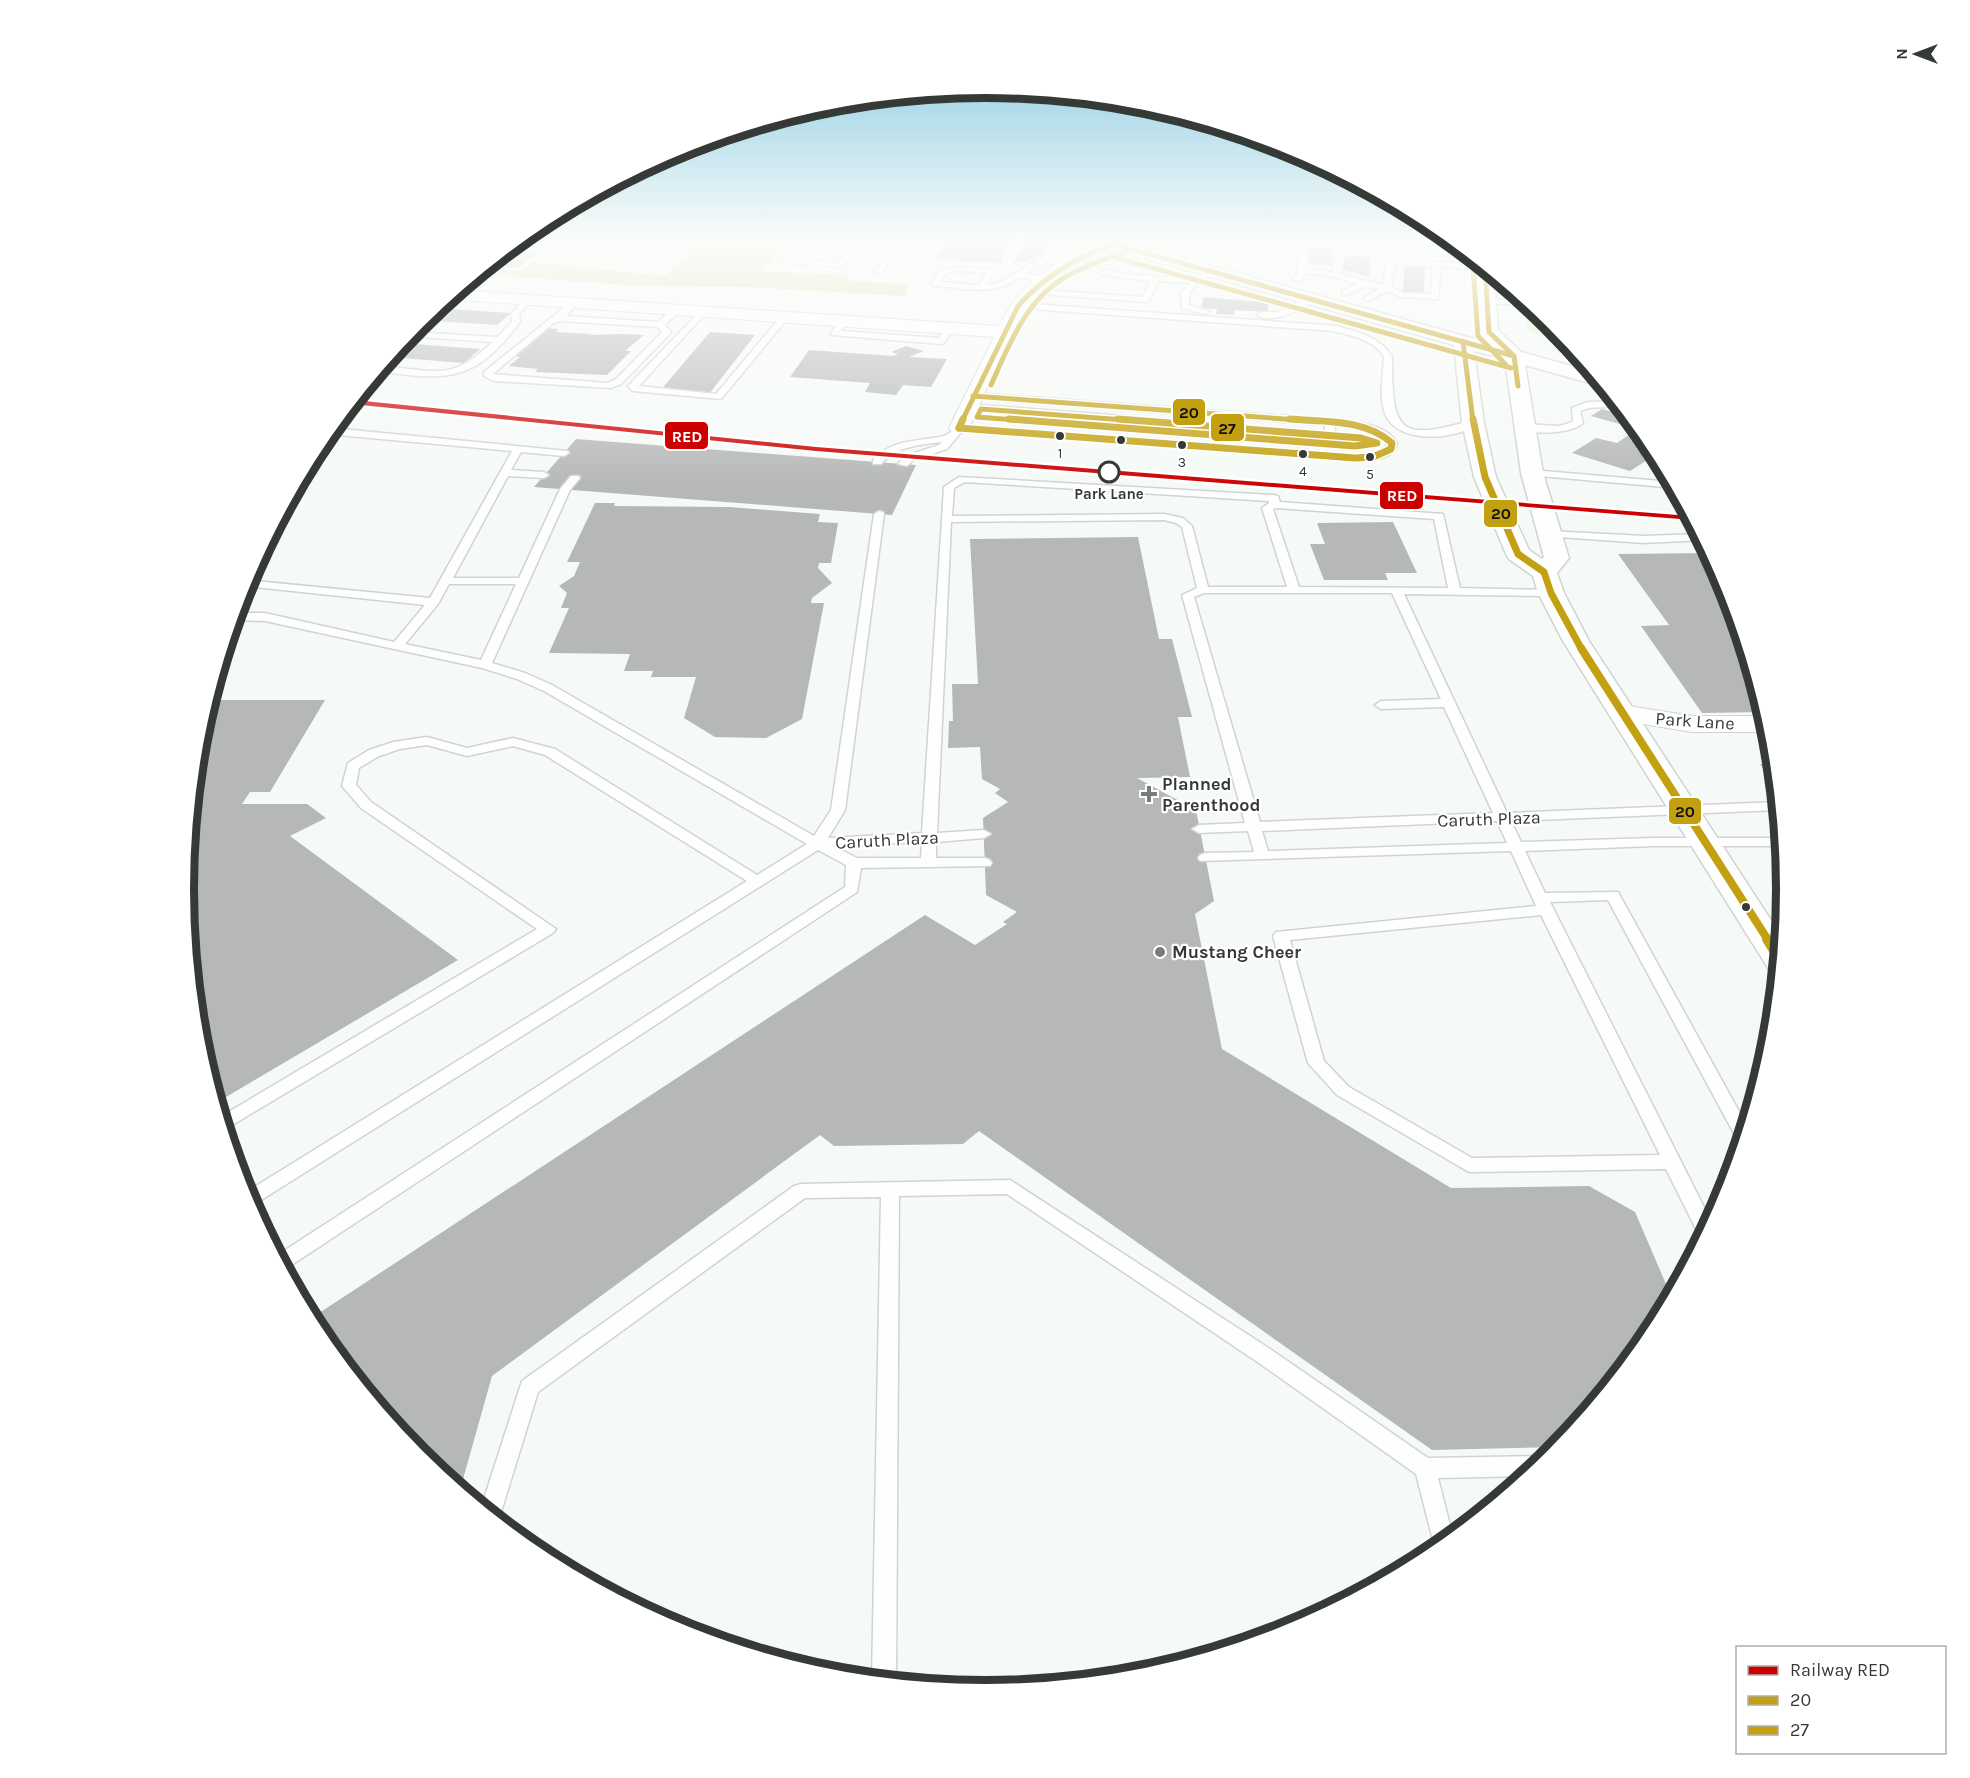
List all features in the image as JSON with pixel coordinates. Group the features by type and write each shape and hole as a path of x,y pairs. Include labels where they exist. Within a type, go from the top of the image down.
{"main road":[{"path":"1396,323 1590,379"},
{"path":"1461,323 1568,354"},
{"path":"1489,323 1489,332 1514,356 1532,474 1557,558 1548,582"},
{"path":"1463,342 1489,332"},
{"name":"Park Lane","path":"1463,342 1473,423 1485,477 1518,554 1548,582 1576,641 1774,951"},
{"path":"1521,402 1541,386 1564,381 1592,382"}],"street":[{"path":"873,323 1005,332"},
{"path":"955,433 1010,323"},
{"name":"Park Lane","path":"1622,713 1692,724 1759,724"}],"lane":[{"path":"388,370 448,374 461,371 470,366 515,323"},
{"path":"548,323 488,374 494,378 608,386 618,382 667,332 660,325 631,323"},
{"path":"692,323 633,386 636,389 718,397 780,323"},
{"path":"1291,323 1334,328 1379,344 1388,357 1389,408 1392,419 1409,430 1440,434 1460,430 1473,423"},
{"path":"420,335 498,340"},
{"path":"877,462 889,450 902,445 955,433 1355,458 1382,455 1392,448 1392,440 1382,431 1330,422 1330,435 970,402"},
{"path":"1524,427 1563,429 1578,423 1575,410 1581,406 1611,404"},
{"path":"339,433 564,453"},
{"path":"903,464 909,458 943,447 955,433"},
{"path":"397,646 434,602 447,581 518,449"},
{"path":"505,472 544,475"},
{"path":"1532,474 1665,484"},
{"path":"485,665 566,489 575,478"},
{"path":"928,863 949,487 963,479 1274,498 1275,505"},
{"path":"1294,590 1267,508 1275,505 1439,516 1455,591"},
{"path":"256,1196 817,844 838,810 879,514"},
{"path":"946,519 1164,517 1179,520 1187,526 1203,590"},
{"path":"1550,534 1628,540 1667,541 1694,538"},
{"path":"447,581 524,581"},
{"path":"1262,856 1188,595 1203,590 1455,591 1548,582"},
{"path":"255,584 434,602"},
{"path":"1396,590 1544,904 1702,1223"},
{"path":"243,617 265,617 485,665 521,676 548,688 817,844"},
{"path":"1382,705 1449,703"},
{"path":"229,1121 548,929 366,805 349,786 353,766 374,753 398,745 427,741 467,752 513,742 550,752 758,882"},
{"name":"Caruth Plaza","path":"1199,829 1685,812 1772,806"},
{"name":"Caruth Plaza","path":"817,844 854,839 929,838 984,834"},
{"name":"Caruth Plaza","path":"1205,858 1518,847 1775,842"},
{"name":"Caruth Plaza","path":"817,844 854,863 985,863"},
{"path":"286,1260 852,889 854,863"},
{"path":"1672,1162 1469,1165 1343,1091 1316,1063 1281,936 1612,895 1739,1127"},
{"path":"492,1508 529,1387 801,1191 1010,1187 1266,1357 1425,1468 1526,1466"},
{"path":"884,1674 890,1190"},
{"path":"1425,1468 1442,1535"}],"green space":[{"path":"1527,323 1538,323 1542,326 1540,328 1545,329 1554,339 1530,332"}],"building":[{"path":"466,323 499,323 497,325"},
{"path":"544,328 558,329 556,332 591,334 589,335 644,335 625,351 631,351 607,375 535,372 538,369 509,366 520,357 515,356"},
{"path":"710,332 755,335 709,394 660,391"},
{"path":"411,344 480,349 464,363 399,358"},
{"path":"906,346 924,351 909,357 947,359 931,387 903,385 896,395 865,392 870,383 790,377 809,350 893,356 898,354 891,352"},
{"path":"1602,409 1618,413 1627,426 1591,416"},
{"path":"1631,433 1641,446 1636,449 1645,452 1649,459 1630,471 1572,453 1596,438 1617,443"},
{"path":"576,439 916,465 892,515 534,487"},
{"path":"595,503 615,503 614,506 729,507 820,514 818,522 838,523 831,563 819,563 818,568 832,583 812,598 811,603 824,603 802,719 766,738 715,737 684,718 696,677 651,677 653,671 624,671 630,654 549,653 569,608 561,608 567,593 559,586 574,576 580,562 567,562"},
{"path":"1393,522 1417,573 1385,573 1388,580 1324,580 1310,544 1325,544 1317,523"},
{"name":"Park Lane","path":"1138,537 1159,639 1172,639 1192,717 1178,717 1190,777 1137,778 1196,810 1214,901 1195,914 1222,1049 1451,1188 1589,1186 1635,1212 1668,1288 1613,1371 1547,1447 1432,1450 979,1131 963,1144 834,1146 820,1135 492,1376 462,1483 425,1449 390,1411 327,1329 318,1314 925,915 975,945 1007,924 1003,922 1017,912 986,895 983,818 1008,802 995,793 1000,789 982,779 980,747 948,748 949,721 953,721 952,684 978,684 970,539"},
{"path":"1701,553 1734,635 1750,684 1756,712 1702,713 1641,626 1669,625 1618,554"},
{"path":"217,700 325,700 270,792 250,792 242,804 307,804 326,818 290,836 458,960 222,1100 200,992 195,941 194,889 195,837 200,786"},
{"path":"1760,764 1766,764 1768,776"}],"rail line":[{"name":"RED","path":"360,403 816,449 1683,517"}],"transit line":[{"name":"20","path":"959,428 1010,323"},
{"name":"27","path":"991,385 1021,323"},
{"name":"27","path":"1350,323 1511,368"},
{"name":"20","path":"1396,323 1514,356"},
{"name":"27","path":"1477,323 1478,336 1506,365"},
{"name":"20","path":"1488,323 1489,332 1514,356 1518,386"},
{"name":"20","path":"1463,342 1473,423 1485,477 1518,554 1544,572 1551,593 1576,641 1774,951"},
{"name":"20","path":"959,428 1355,458 1373,457 1391,449 1392,443 1380,432 1352,424 973,396"},
{"name":"27","path":"981,409 1361,438 1377,443 1355,446 977,417 981,409"}],"place":[{"name":"1","path":"1060,436"},
{"name":"3","path":"1182,445"},
{"name":"4","path":"1303,454"},
{"name":"5","path":"1370,457"},
{"name":"Park Lane","path":"1109,472"},
{"name":"Planned Parenthood","path":"1149,794"},
{"name":"Mustang Cheer","path":"1160,952"}]}
